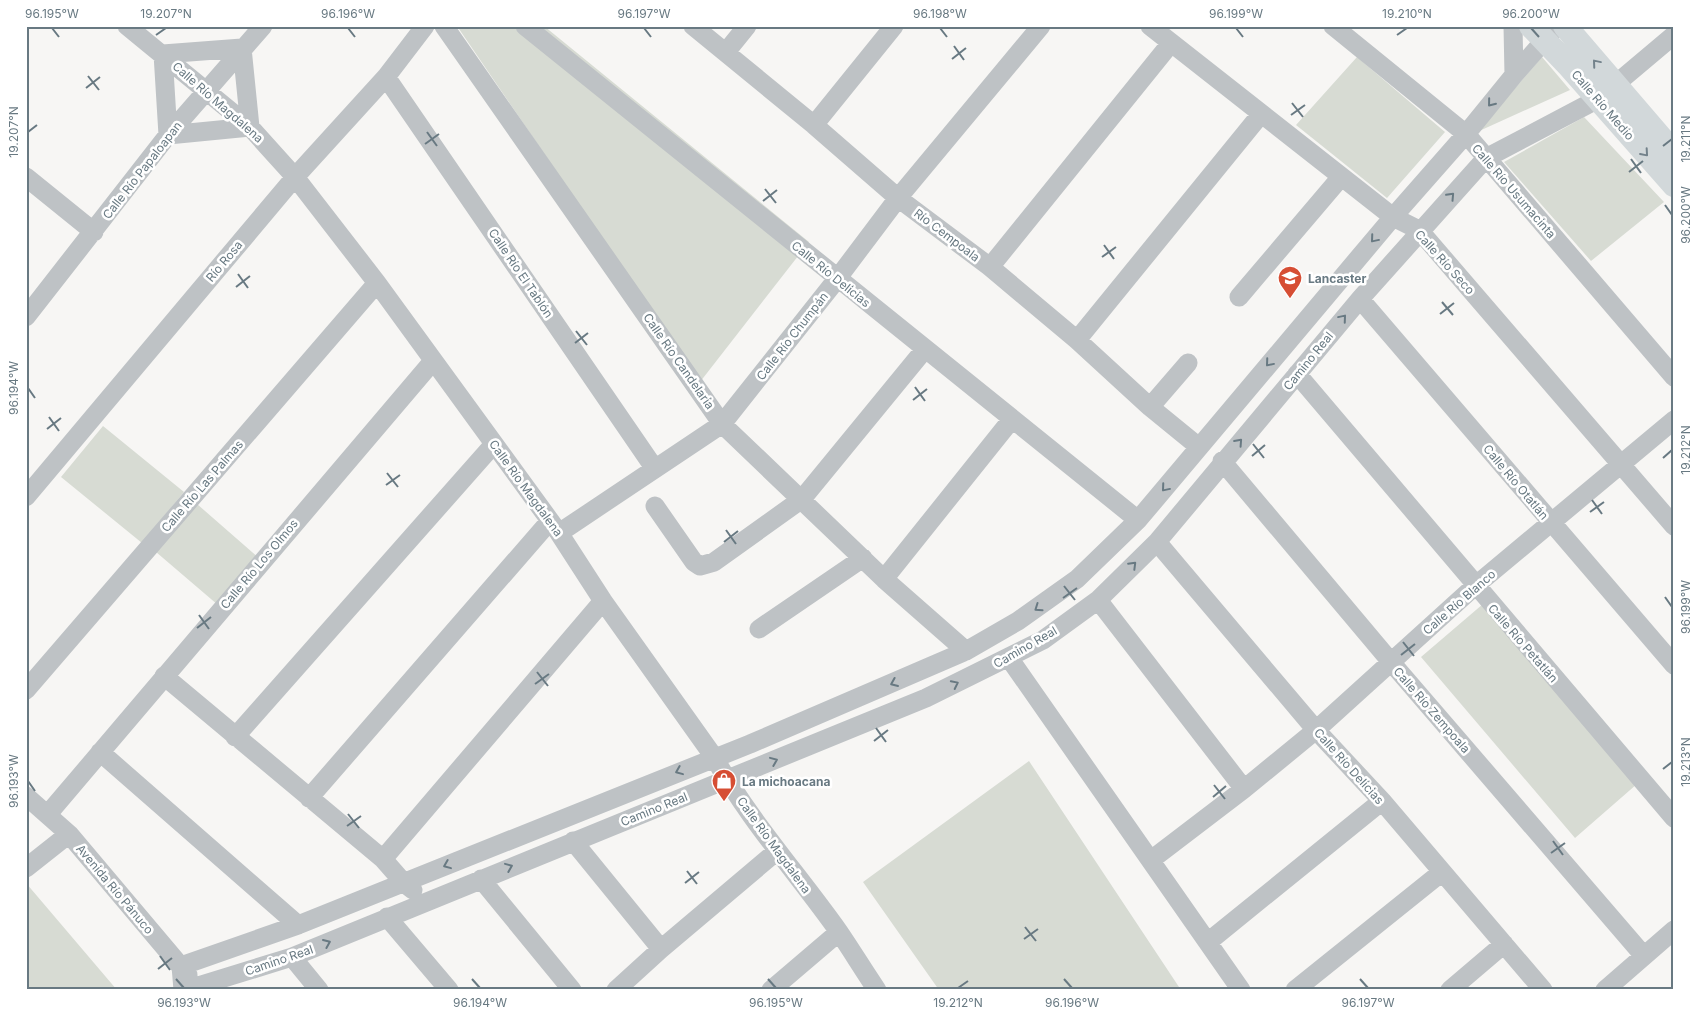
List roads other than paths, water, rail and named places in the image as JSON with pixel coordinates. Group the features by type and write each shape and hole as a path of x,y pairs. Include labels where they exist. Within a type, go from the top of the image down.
{"main road":[{"name":"Calle Río Medio","path":"1565,26 1606,92 1674,185"},
{"name":"Calle Río Medio","path":"1544,31 1606,92 1674,153"}],"street":[{"name":"Calle Río Magdalena","path":"127,26 250,128 295,177 377,283 554,527 603,601 714,757 727,780 839,932 877,990"},
{"name":"Calle Río Papaloapan","path":"26,317 168,135 263,26"},
{"name":"Río Rosa","path":"26,497 295,177 386,77 425,26"},
{"name":"Calle Río Candelaria","path":"444,26 722,424 884,578 966,651"},
{"name":"Calle Río Delicias","path":"525,26 1138,520"},
{"name":"Río Cempoala","path":"693,26 814,125 898,198 990,267 1077,340 1150,408 1199,447"},
{"path":"726,52 747,26"},
{"path":"814,125 894,26"},
{"name":"Calle Río Chumpán","path":"309,798 554,527 655,469 722,424 837,279 898,198 1040,26"},
{"name":"Calle Río Seco","path":"1150,26 1392,217 1419,230 1674,526"},
{"name":"Calle Río Usumacinta","path":"1333,26 1466,134 1674,377"},
{"path":"1513,26 1514,74"},
{"name":"Camino Real","path":"181,966 298,925 750,744 916,674 966,651 1018,621 1077,580 1138,520 1392,217 1466,134 1514,74 1544,31"},
{"name":"Camino Real","path":"193,989 292,957 573,841 727,780 926,698 1043,640 1098,600 1156,542 1264,414 1310,356 1419,230 1486,158 1606,92 1674,34"},
{"path":"990,267 1171,43"},
{"path":"242,48 250,128 168,135 162,54 242,48"},
{"name":"Calle Río El Tablón","path":"386,77 655,469"},
{"path":"1077,340 1261,114"},
{"path":"26,177 94,232"},
{"path":"1239,297 1341,177"},
{"name":"Calle Río Las Palmas","path":"26,690 377,283"},
{"name":"Calle Río Otatlán","path":"1360,299 1674,665"},
{"path":"1289,340 1310,356"},
{"path":"655,506 689,557 700,566 714,562 802,499 925,349"},
{"name":"Calle Río Los Olmos","path":"48,814 433,361"},
{"path":"1150,408 1188,363"},
{"name":"Calle Río Petatlán","path":"1297,374 1475,586 1674,818"},
{"path":"1243,394 1264,414"},
{"path":"884,578 1012,419"},
{"name":"Calle Río Blanco","path":"1151,860 1244,789 1316,730 1475,586 1674,420"},
{"path":"235,737 494,444"},
{"name":"Calle Río Zempoala","path":"1222,462 1644,956"},
{"name":"Calle Río Delicias","path":"1156,542 1316,730 1382,802 1543,990"},
{"path":"759,629 863,558"},
{"path":"1098,600 1244,789"},
{"path":"383,860 603,601"},
{"path":"1009,658 1241,990"},
{"path":"916,674 926,698"},
{"path":"164,676 383,860 404,883 427,901"},
{"path":"100,752 298,925"},
{"name":"Avenida Río Pánuco","path":"26,796 69,834 181,966 193,989"},
{"path":"1208,942 1382,802"},
{"path":"26,868 69,834"},
{"path":"573,841 661,949"},
{"path":"616,990 661,949 778,851"},
{"path":"1295,990 1442,872"},
{"path":"481,879 572,990"},
{"path":"387,917 449,990"},
{"path":"1605,990 1674,930"},
{"path":"771,990 839,932"},
{"path":"1450,990 1504,944"},
{"path":"292,957 318,990"}],"place":[{"name":"Lancaster","path":"1290,299"},
{"name":"La michoacana","path":"724,802"}]}
